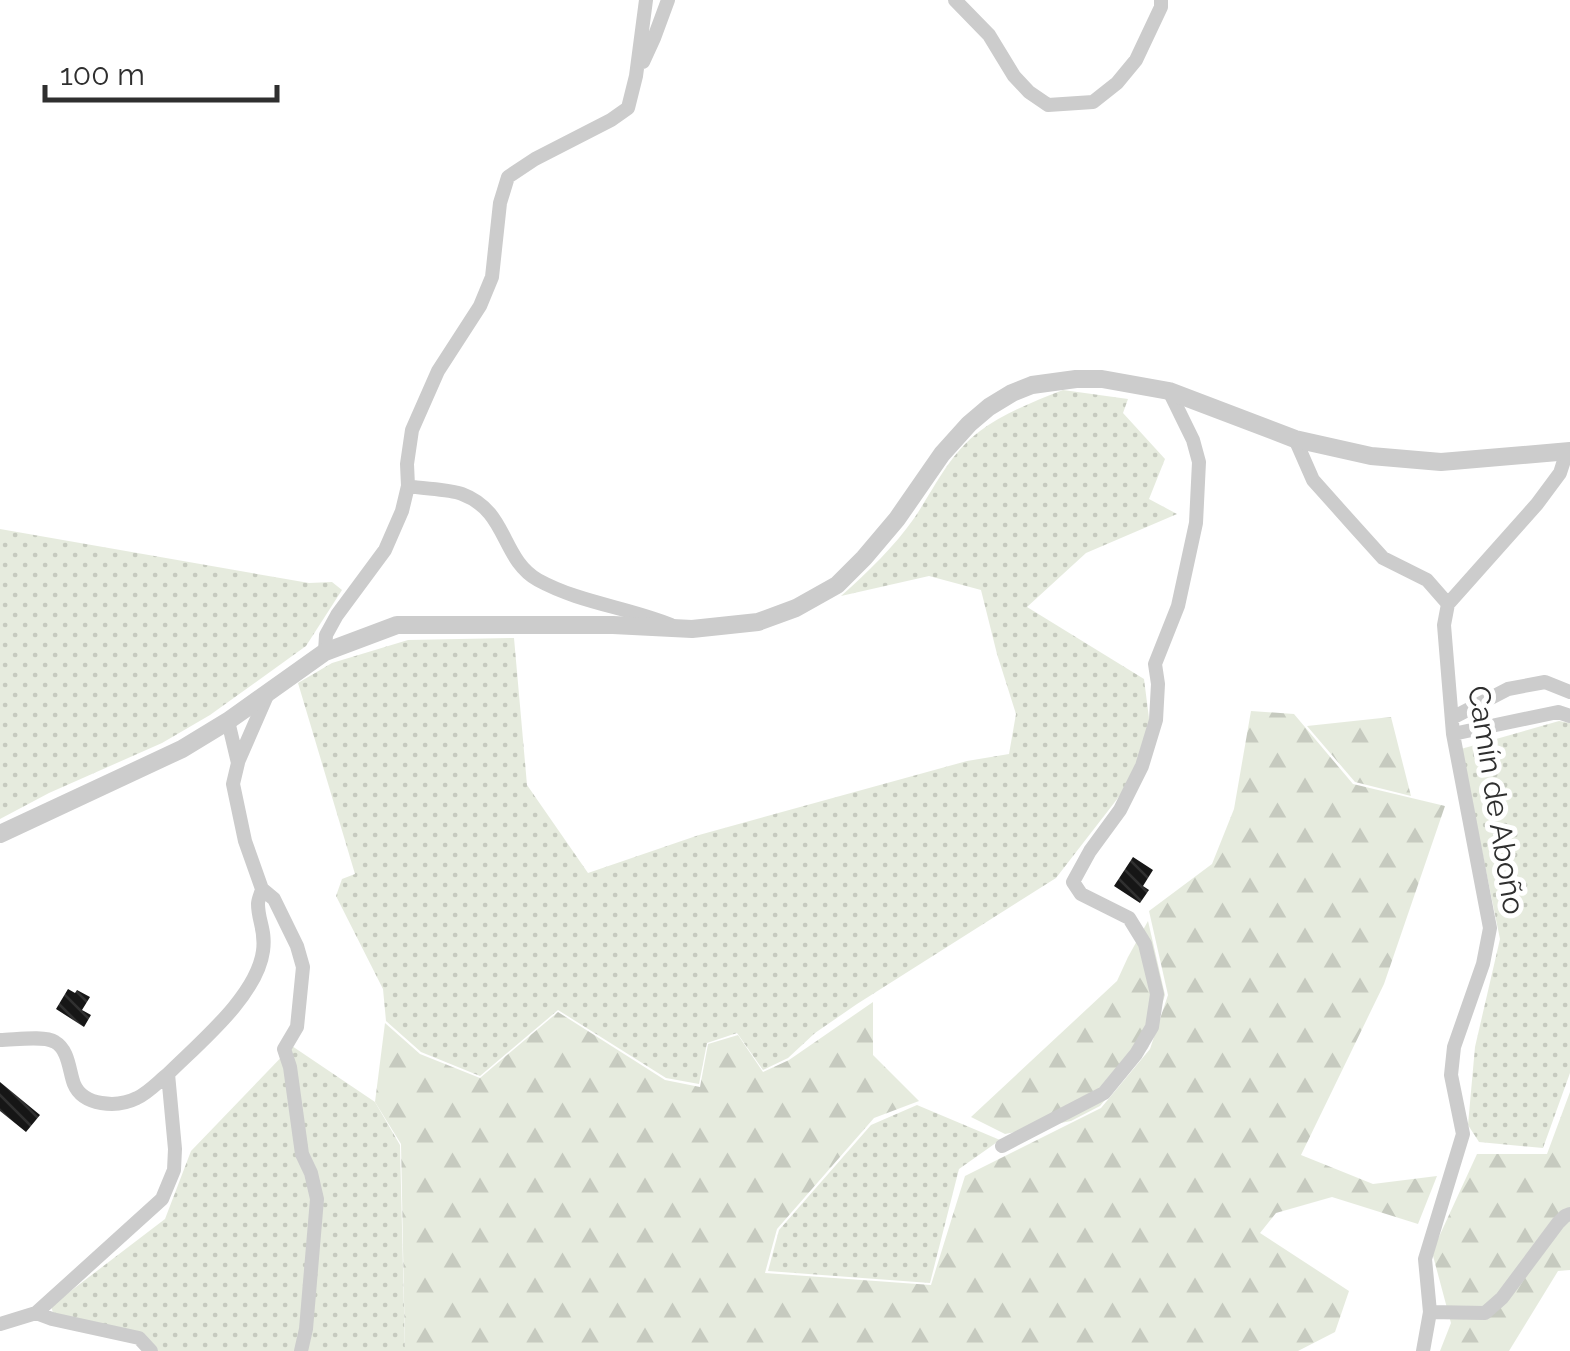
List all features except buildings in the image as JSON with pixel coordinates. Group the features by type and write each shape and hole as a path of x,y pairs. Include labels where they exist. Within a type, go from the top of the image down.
{"street":[{"path":"325,652 326,634 385,550 402,511 412,430 438,371 480,306 492,277 500,202 508,177 535,158 628,108 646,0"},
{"path":"636,76 668,0"},
{"path":"955,0 989,35 1014,76 1048,105 1093,102 1117,83 1136,60 1161,0"},
{"path":"0,834 144,768 228,721 325,652 396,626 613,625 680,629 758,622 796,608 837,586 864,558 969,424 989,407 1032,385 1102,379 1169,391 1295,439 1371,456 1441,462 1568,451 1560,472 1538,504 1448,604 1427,580 1384,558 1355,528 1313,480 1295,439"},
{"path":"1002,1146 1104,1094 1152,1027 1157,994 1146,944 1128,918 1081,894 1073,882 1090,850 1120,810 1142,766 1156,720 1155,664 1178,606 1196,524 1199,462 1193,440 1169,391"},
{"path":"408,486 461,493 478,504 493,515 515,559 540,581 584,600 646,615 680,629"},
{"name":"Camín de Aboño","path":"1423,1351 1430,1312 1426,1259 1463,1134 1452,1075 1454,1047 1483,964 1490,928 1453,734 1444,625 1448,604"},
{"path":"1452,718 1508,689 1545,682 1570,692"},
{"path":"270,691 232,784 262,889 274,899 303,967 297,1027 284,1048 302,1154 317,1199 301,1351"},
{"path":"1453,734 1558,712 1570,716"},
{"path":"228,721 238,763"},
{"path":"0,1040 48,1039 58,1043 80,1096 92,1102 136,1099 168,1074 234,1006 253,978 264,945 258,905 262,889"},
{"path":"0,1324 36,1312 162,1199 175,1159 168,1074"},
{"path":"1430,1312 1485,1313 1502,1298 1558,1223 1570,1214"},
{"path":"36,1312 139,1338 151,1351"}],"green space":[{"path":"1063,390 1128,399 1123,413 1165,459 1149,499 1177,514 1086,553 1027,607 1144,679 1150,726 1128,785 1056,878 857,1004 815,1033 788,1058 763,1070 737,1033 707,1043 699,1084 666,1078 558,1010 480,1076 421,1052 386,1021 383,989 336,896 342,879 355,874 298,683 332,663 408,640 514,638 527,785 588,873 699,835 967,761 1009,754 1016,714 981,590 929,576 841,596 898,539 969,440 1009,413"},
{"path":"0,529 309,583 332,582 342,590 306,646 210,715 162,743 0,819"},
{"path":"1251,711 1294,714 1353,784 1445,806 1384,984 1301,1155 1373,1184 1437,1176 1418,1224 1332,1197 1276,1213 1260,1233 1349,1291 1335,1332 1298,1351 405,1351 401,1144 375,1102 385,1023 420,1054 480,1078 558,1012 665,1080 700,1087 708,1044 738,1035 763,1072 789,1060 873,1002 873,1055 919,1101 874,1118 777,1229 765,1273 931,1285 965,1176 1101,1108 1150,1049 1168,995 1149,911 1212,864 1234,809"},
{"path":"1391,717 1411,796 1355,782 1307,726"},
{"path":"1559,721 1570,723 1570,1073 1543,1148 1479,1142 1468,1125 1475,1047 1500,939 1461,749"},
{"path":"1148,921 1165,995 1148,1048 1100,1106 1071,1121 1005,1134 971,1117 1117,981"},
{"path":"292,1046 375,1102 400,1145 405,1351 155,1351 53,1313 51,1306 165,1219 191,1151"},
{"path":"1570,1092 1570,1270 1558,1271 1509,1351 1440,1351 1451,1323 1432,1252 1477,1154 1547,1154"},
{"path":"917,1105 1000,1140 959,1169 930,1283 768,1271 779,1230 871,1125"}]}
